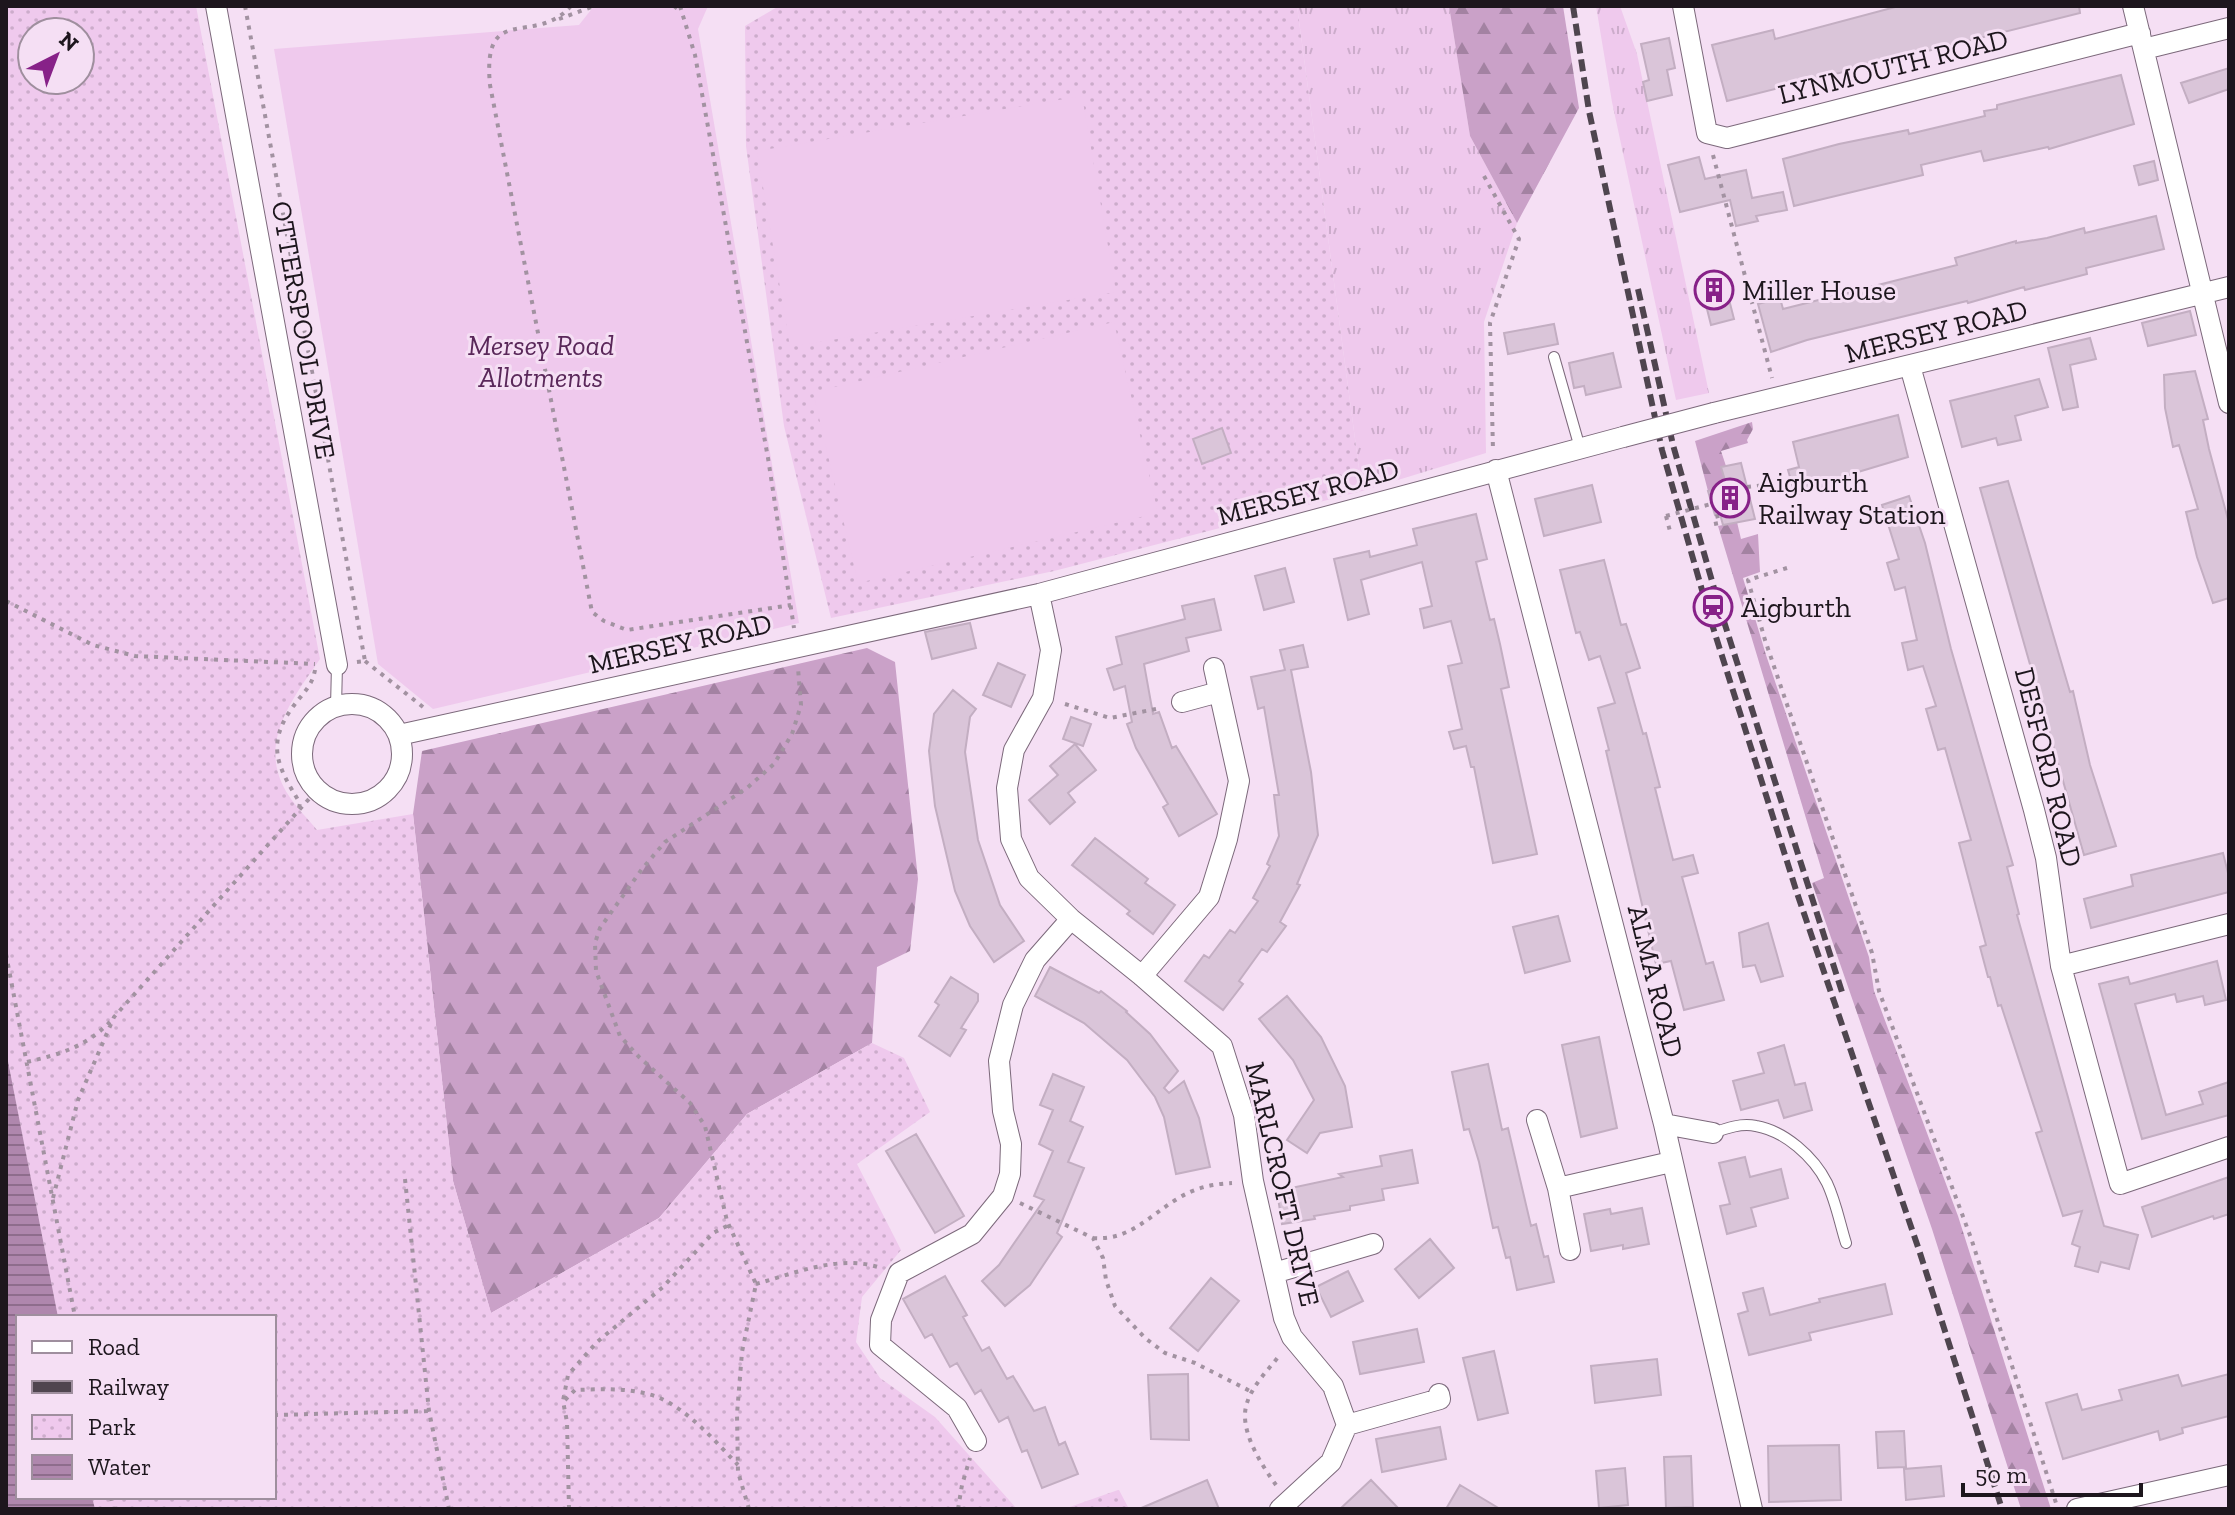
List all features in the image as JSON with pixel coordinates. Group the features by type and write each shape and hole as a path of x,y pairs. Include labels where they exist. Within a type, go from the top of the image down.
{"street":[{"name":"OTTERSPOOL DRIVE","path":"216,6 337,665"},
{"path":"1683,6 1707,133"},
{"path":"2133,6 2229,403"},
{"name":"LYNMOUTH ROAD","path":"1707,133 1727,138 2142,41 2229,28"},
{"name":"MERSEY ROAD","path":"399,735 1039,594 1714,413 2229,287"},
{"name":"DESFORD ROAD","path":"1910,366 2037,822 2046,858 2061,966 2120,1184 2229,1147"},
{"name":"ALMA ROAD","path":"1496,470 1664,1124 1752,1509"},
{"name":"MARLCROFT DRIVE","path":"1039,594 1051,650 1043,698 1014,750 1007,788 1011,839 1029,878 1071,919 1222,1046 1244,1115 1253,1181 1284,1318 1292,1337 1333,1386 1347,1425"},
{"path":"1142,976 1209,897 1227,839 1239,781 1214,668"},
{"path":"1182,702 1219,692"},
{"path":"351,704 366,706 379,712 399,735 402,752 400,768 393,783 381,795 366,803 349,804 332,800 317,790 307,777 302,760 303,743 310,727 321,714 336,707 351,704"},
{"path":"976,1441 957,1408 880,1345 881,1320 899,1273 972,1234 1003,1196 1010,1174 1011,1144 1003,1111 999,1061 1013,1005 1035,960 1071,919"},
{"path":"2061,966 2229,924"},
{"path":"1537,1120 1558,1188 1570,1250"},
{"path":"1664,1124 1713,1133"},
{"path":"1558,1188 1671,1162"},
{"path":"1274,1273 1373,1244"},
{"path":"1284,1506 1331,1462 1347,1425 1440,1399 1439,1394"},
{"path":"2077,1509 2229,1475"}],"lane":[{"path":"1554,357 1580,448"},
{"path":"336,707 337,665"},
{"path":"1713,1133 1734,1126 1757,1126 1784,1137 1808,1155 1827,1183 1846,1243"}],"path":[{"path":"245,6 365,661 447,725"},
{"path":"556,20 571,6"},
{"path":"594,6 556,20 514,25 501,31 491,43 488,55 490,85 588,598 592,612 604,621 627,630 791,605 768,458 695,55 680,6"},
{"path":"674,6 683,14"},
{"path":"1707,133 1778,399"},
{"path":"1484,176 1519,239 1490,323 1496,470"},
{"path":"1747,487 1766,485"},
{"path":"1671,535 1666,516 1713,503 1717,497 1729,493"},
{"path":"1713,503 1719,523 1714,524"},
{"path":"1787,568 1748,580 1765,640 1872,953 1879,991 1971,1238 2058,1509"},
{"path":"6,601 93,645 135,656 337,665 365,661"},
{"path":"749,1509 738,1466 737,1414 742,1352 756,1284 729,1225 705,1126 690,1103 620,1036 596,971 595,943 600,928 665,842 747,788 774,764 792,734 801,705 797,646"},
{"path":"299,812 300,803 279,769 278,744 286,718 313,680 315,664"},
{"path":"1043,698 1110,718 1182,702"},
{"path":"27,1062 65,1053 97,1035 317,790"},
{"path":"6,954 75,1315"},
{"path":"53,1198 78,1100 114,1017"},
{"path":"405,1179 429,1411 449,1509"},
{"path":"1003,1196 1069,1224 1093,1238 1107,1239 1127,1234 1199,1188 1253,1181"},
{"path":"569,1509 567,1422 563,1401 568,1375 597,1342 663,1287 713,1233 729,1225"},
{"path":"1093,1238 1103,1258 1106,1280 1115,1306 1145,1338 1165,1353 1195,1363 1252,1392"},
{"path":"756,1284 829,1264 865,1263 899,1273"},
{"path":"1284,1506 1247,1430 1246,1405 1292,1337"},
{"path":"563,1401 575,1390 619,1389 661,1398 697,1424 738,1466"},
{"path":"276,1415 429,1411"},
{"path":"958,1509 976,1441"}],"green space":[{"path":"6,6 196,6 320,659 281,724 276,741 279,777 289,796 317,830 413,814 453,1181 491,1313 659,1218 747,1114 872,1043 904,1058 930,1112 857,1164 901,1250 862,1297 856,1342 880,1378 935,1417 1017,1509 95,1509 92,1499 276,1499 276,1315 58,1315 6,1051"},
{"name":"Mersey Road Allotments","path":"594,6 708,6 698,29 799,623 433,709 378,664 274,49 579,25"},
{"path":"779,6 1297,6 1362,491 1054,571 831,618 784,426 746,146 745,26"},
{"path":"1297,6 1449,6 1470,136 1517,223 1484,322 1486,453 1362,491"},
{"path":"1449,6 1563,6 1579,108 1517,223 1470,136"},
{"path":"1596,6 1620,6 1637,54 1709,393 1676,400 1612,102"},
{"path":"1082,96 1116,292 790,347 757,151"},
{"path":"1114,322 1158,513 858,583 813,392"},
{"path":"1752,422 1748,443 1721,451 1726,466 1721,468 1727,487 1708,491 1695,441"},
{"path":"1737,522 1741,539 1758,534 1760,572 1743,578 1766,655 1869,957 1874,991 1958,1216 2051,1509 2021,1509 1932,1229 1812,883 1824,878 1718,526"},
{"path":"867,648 895,662 918,879 910,951 877,967 872,1043 747,1114 659,1218 491,1313 453,1181 413,814 422,751"},
{"path":"1118,1490 1129,1509 1064,1509"}],"water":[{"path":"6,1051 58,1315 16,1315 16,1499 92,1499 95,1509 6,1509"}],"building":[{"path":"1899,6 2079,6 2080,13 1727,101 1712,45 1773,30 1775,39"},
{"path":"1669,38 1675,68 1667,70 1672,95 1647,101 1643,82 1649,80 1641,44"},
{"path":"2229,68 2229,89 2189,103 2181,83"},
{"path":"2121,75 2134,124 2049,149 1984,161 1981,151 1921,165 1923,175 1794,206 1783,159 1839,144 1908,130 1909,134 1985,116 1984,111 1997,109 1997,105"},
{"path":"1699,157 1705,179 1746,170 1752,198 1783,192 1787,210 1756,216 1758,221 1736,226 1730,200 1680,212 1668,165"},
{"path":"2154,161 2158,180 2139,185 2134,166"},
{"path":"2156,216 2164,249 2086,268 2087,274 1807,340 1771,352 1758,304 1780,298 1783,309 1957,265 1955,258 2016,241 2047,238 2084,228 2085,233"},
{"name":"Miller House","path":"1722,272 1734,319 1711,325 1699,277"},
{"path":"2190,311 2196,335 2148,346 2142,323"},
{"path":"1554,324 1558,344 1508,354 1504,333"},
{"path":"2090,338 2096,359 2070,365 2078,407 2063,410 2048,348"},
{"path":"1613,353 1621,387 1586,395 1584,386 1574,388 1569,363"},
{"path":"2195,371 2208,419 2203,420 2209,449 2229,523 2229,598 2213,603 2186,512 2198,509 2179,445 2173,447 2165,408 2164,375"},
{"path":"2039,379 2048,407 2015,416 2021,440 1998,445 1996,438 1962,447 1950,401"},
{"path":"1898,415 1908,457 1848,475 1849,480 1795,495 1788,470 1799,467 1793,442"},
{"path":"1222,428 1231,453 1202,464 1193,439"},
{"name":"Aigburth Railway Station","path":"1741,463 1755,519 1723,525 1720,514 1715,515 1708,491 1727,487 1721,467"},
{"path":"2008,481 2070,692 2073,691 2090,765 2116,846 2084,855 1980,488"},
{"path":"1592,485 1601,522 1544,536 1535,499"},
{"path":"1909,496 1925,543 1951,649 2013,865 2007,867 2017,915 2104,1226 2138,1235 2129,1269 2101,1262 2098,1272 2075,1266 2080,1247 2072,1244 2082,1211 2063,1216 2036,1133 2042,1131 2001,1005 1998,1006 1988,977 1980,947 1986,945 1959,843 1971,840 1945,748 1938,750 1926,709 1936,706 1923,666 1908,670 1902,643 1917,640 1905,587 1895,590 1887,563 1899,559 1882,505"},
{"path":"1476,514 1487,559 1476,562 1490,620 1494,619 1509,687 1501,689 1537,854 1493,863 1474,767 1471,767 1466,746 1454,749 1449,732 1462,729 1448,666 1462,663 1451,621 1424,628 1420,609 1432,606 1422,562 1361,580 1369,614 1348,620 1334,559 1369,551 1370,557 1417,545 1413,529"},
{"path":"1604,560 1621,625 1626,624 1640,668 1626,673 1660,787 1655,788 1673,860 1693,855 1698,873 1682,877 1706,964 1713,962 1724,1000 1684,1010 1671,961 1656,964 1606,751 1609,750 1598,708 1615,703 1600,656 1589,660 1580,632 1576,633 1560,570"},
{"path":"1285,568 1294,602 1264,610 1255,576"},
{"path":"1214,599 1221,630 1186,638 1189,651 1144,664 1153,714 1159,712 1172,748 1176,746 1217,814 1179,836 1163,807 1168,804 1136,748 1127,724 1132,722 1125,686 1114,690 1107,669 1122,664 1116,637 1185,619 1182,606"},
{"path":"970,623 976,648 932,659 925,632"},
{"path":"1303,645 1308,667 1291,670 1311,772 1318,835 1297,884 1300,885 1280,922 1286,926 1267,952 1262,949 1239,981 1243,984 1223,1010 1185,981 1204,955 1209,958 1230,930 1235,933 1258,901 1253,898 1270,866 1267,864 1279,836 1274,795 1279,795 1264,707 1258,709 1251,677 1285,670 1280,650"},
{"path":"998,663 1025,675 1011,707 983,695"},
{"path":"953,690 976,709 970,717 965,752 978,840 1000,905 1024,941 994,962 970,926 955,891 935,806 929,751 934,714"},
{"path":"1071,717 1091,724 1083,746 1063,739"},
{"path":"1075,744 1096,770 1068,793 1075,802 1050,824 1029,800 1058,775 1050,766"},
{"path":"1095,838 1148,879 1145,883 1175,905 1153,934 1127,914 1130,911 1072,865"},
{"path":"2223,853 2229,892 2091,928 2084,899 2133,886 2131,875"},
{"path":"1558,916 1570,961 1525,973 1513,927"},
{"path":"1768,923 1783,976 1761,982 1755,965 1743,967 1739,933"},
{"path":"2217,961 2226,1000 2205,1005 2203,996 2177,1002 2175,994 2135,1004 2166,1115 2203,1104 2199,1092 2229,1082 2229,1115 2142,1139 2099,984 2128,977 2130,984"},
{"path":"1050,967 1099,993 1101,991 1150,1034 1178,1071 1164,1088 1169,1093 1184,1081 1199,1118 1210,1167 1176,1174 1164,1117 1155,1097 1127,1060 1084,1023 1035,996"},
{"path":"951,977 978,994 978,1001 961,1028 966,1030 950,1056 919,1036 939,1005 935,1002"},
{"path":"1287,996 1321,1037 1345,1086 1352,1127 1320,1133 1307,1153 1287,1140 1314,1100 1293,1060 1259,1019"},
{"path":"1599,1037 1617,1128 1581,1137 1562,1045"},
{"path":"1784,1045 1795,1085 1805,1083 1812,1110 1784,1118 1778,1100 1741,1110 1733,1081 1764,1073 1758,1053"},
{"path":"1488,1064 1502,1130 1508,1128 1531,1226 1536,1224 1554,1282 1517,1290 1510,1257 1506,1258 1498,1227 1493,1228 1479,1162 1469,1129 1464,1130 1452,1072"},
{"path":"1053,1074 1084,1087 1070,1121 1083,1127 1068,1162 1084,1168 1057,1233 1062,1237 1030,1285 1005,1306 982,1281 999,1265 1044,1200 1034,1196 1053,1151 1039,1144 1053,1110 1040,1105"},
{"path":"916,1134 964,1216 935,1233 886,1151"},
{"path":"1412,1150 1418,1183 1382,1189 1384,1200 1350,1206 1350,1210 1314,1216 1315,1219 1282,1224 1277,1191 1382,1166 1380,1156"},
{"path":"1745,1157 1750,1177 1781,1169 1788,1198 1751,1208 1756,1226 1727,1234 1720,1206 1730,1204 1719,1163"},
{"path":"2229,1177 2229,1214 2214,1219 2213,1216 2152,1237 2142,1207"},
{"path":"1642,1208 1649,1244 1591,1251 1584,1214 1610,1209 1611,1214"},
{"path":"1430,1239 1454,1268 1419,1298 1395,1269"},
{"path":"1348,1271 1363,1301 1331,1317 1316,1287"},
{"path":"945,1276 967,1315 963,1317 982,1351 989,1347 1007,1379 1013,1376 1034,1411 1045,1407 1059,1445 1065,1442 1078,1474 1042,1488 1027,1450 1022,1452 1008,1417 999,1422 981,1390 975,1394 957,1363 950,1367 932,1334 925,1338 903,1299"},
{"path":"1211,1278 1239,1301 1198,1351 1170,1328"},
{"path":"1885,1284 1892,1314 1809,1333 1811,1340 1749,1355 1738,1314 1748,1311 1743,1293 1763,1288 1770,1315 1820,1302 1819,1299"},
{"path":"1417,1329 1424,1362 1360,1374 1353,1342"},
{"path":"1494,1351 1508,1413 1478,1420 1463,1358"},
{"path":"1657,1359 1661,1395 1595,1403 1591,1366"},
{"path":"1188,1374 1189,1440 1151,1439 1148,1375"},
{"path":"2229,1374 2229,1416 2182,1428 2183,1433 2160,1440 2158,1431 2063,1459 2046,1403 2077,1394 2082,1410 2122,1400 2119,1390 2178,1375 2182,1386"},
{"path":"1440,1427 1446,1459 1382,1472 1376,1439"},
{"path":"1904,1431 1906,1467 1878,1468 1876,1432"},
{"path":"1839,1445 1841,1500 1769,1502 1768,1446"},
{"path":"1691,1456 1693,1507 1666,1508 1664,1457"},
{"path":"1941,1466 1944,1496 1906,1500 1904,1469"},
{"path":"1625,1468 1628,1505 1599,1508 1596,1471"},
{"path":"1207,1480 1219,1509 1139,1509"},
{"path":"1371,1480 1399,1509 1340,1509"},
{"path":"1460,1485 1500,1509 1446,1509"}],"railway":[{"path":"1573,6 1589,111 1662,450 1710,618 1797,893 1919,1250 2002,1509"},
{"path":"1638,289 1673,445 1720,609 1842,992"}],"place":[{"name":"Miller House","path":"1714,290"},
{"name":"Aigburth Railway Station","path":"1730,498"},
{"name":"Aigburth","path":"1713,607"}]}
